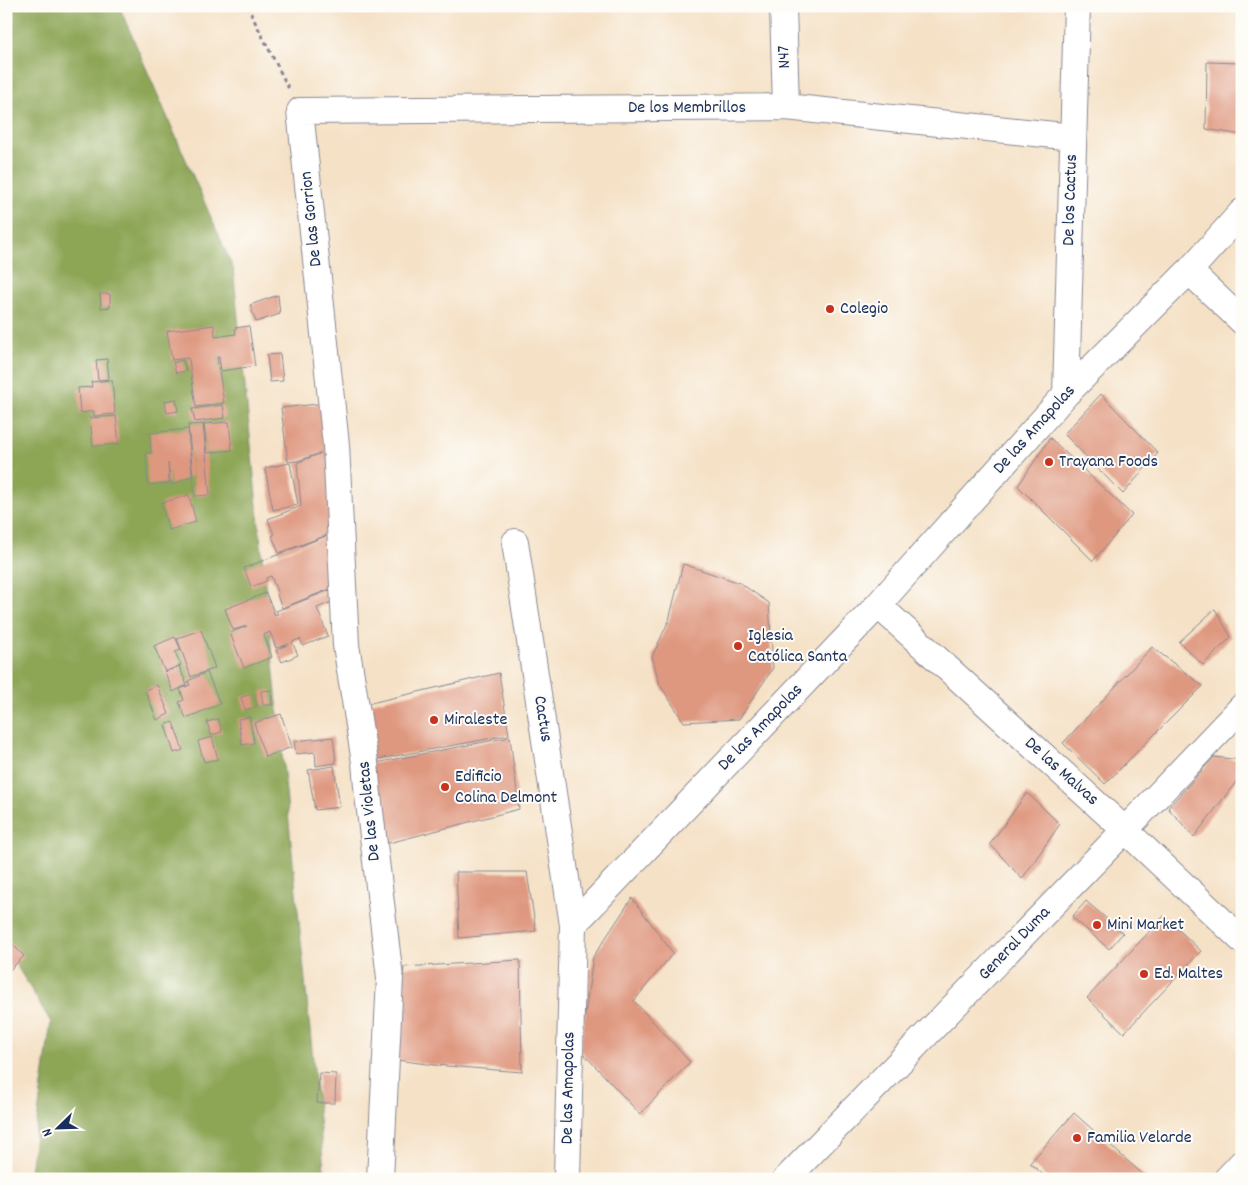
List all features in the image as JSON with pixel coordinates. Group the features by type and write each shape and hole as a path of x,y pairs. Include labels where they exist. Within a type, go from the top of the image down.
{"street":[{"name":"N47","path":"783,6 786,107"},
{"name":"De los Cactus","path":"1066,394 1077,6"},
{"name":"De los Membrillos","path":"300,111 786,107 1073,137"},
{"name":"De las Gorrion","path":"300,111 336,445"},
{"name":"De las Amapolas","path":"567,1179 573,925 878,606 1066,394 1189,272 1242,212"},
{"path":"1189,272 1242,320"},
{"name":"De las Violetas","path":"336,445 346,644 365,762 366,786 390,978 380,1179"},
{"name":"Cactus","path":"515,542 573,925"},
{"name":"De las Malvas","path":"878,606 1125,830 1242,940"},
{"name":"General Duma","path":"786,1179 1242,707"},
{"path":"1227,1179 1242,1163"}],"path":[{"path":"247,6 300,111"}],"green space":[{"path":"6,6 119,6 233,268 325,1179 29,1179 51,1022 6,948"}],"building":[{"path":"1207,62 1242,63 1242,135 1206,129"},
{"path":"100,294 110,294 110,307 101,308"},
{"path":"278,295 280,314 256,322 250,305"},
{"path":"214,325 215,337 236,334 235,328 249,326 255,366 221,371 219,357 217,357 224,403 196,407 189,360 188,358 172,360 167,331"},
{"path":"280,354 283,381 270,382 267,355"},
{"path":"107,359 109,379 98,380 96,360"},
{"path":"183,360 186,371 176,373 173,363"},
{"path":"112,380 115,414 94,416 94,411 80,413 78,388 92,387 91,382"},
{"path":"1101,394 1158,453 1123,494 1064,434"},
{"path":"176,399 178,411 167,413 165,401"},
{"path":"326,403 338,531 279,553 268,519 301,506 297,463 321,453 288,462 281,408"},
{"path":"223,405 225,418 195,422 192,409"},
{"path":"116,416 119,444 93,446 90,418"},
{"path":"229,422 232,450 207,453 204,424"},
{"path":"203,424 210,495 195,496 188,425"},
{"path":"188,429 192,476 171,485 168,463 169,483 148,485 146,453 151,453 150,433"},
{"path":"1050,438 1132,515 1093,561 1018,486"},
{"path":"290,463 298,505 273,510 265,468"},
{"path":"189,495 196,522 169,530 161,503"},
{"path":"331,534 340,585 282,608 271,576 266,578 267,581 251,587 244,568"},
{"path":"683,564 740,583 769,603 773,668 739,719 684,722 660,685 652,657 669,620"},
{"path":"335,588 339,599 317,608 328,636 303,646 300,639 292,642 298,655 282,662 276,650 289,644 276,648 270,632 264,635 272,657 244,668 230,633 247,626 233,630 225,609 266,593 275,615 278,614 276,611"},
{"path":"1215,609 1231,637 1203,665 1179,642"},
{"path":"201,630 215,668 191,677 177,638"},
{"path":"175,637 181,650 175,652 181,665 165,672 154,646"},
{"path":"1152,647 1203,686 1105,784 1063,743"},
{"path":"179,666 187,685 173,692 165,672"},
{"path":"207,672 220,704 186,718 179,702 184,700 180,689 190,685 188,681"},
{"name":"Miraleste","path":"499,673 509,735 368,761 358,706"},
{"path":"157,685 169,714 157,720 145,690"},
{"path":"271,690 272,705 263,705 261,691"},
{"path":"254,694 257,706 245,710 241,697"},
{"path":"281,714 292,747 265,757 254,723"},
{"path":"250,717 254,743 242,745 238,719"},
{"path":"218,719 222,732 211,735 207,722"},
{"path":"173,722 183,750 174,753 165,725"},
{"path":"212,737 218,759 204,762 198,741"},
{"path":"333,737 336,763 316,766 315,752 296,754 294,741"},
{"name":"Edificio Colina Delmont","path":"510,737 519,809 385,844 370,764"},
{"path":"1214,757 1241,760 1239,778 1194,837 1168,808"},
{"path":"334,766 340,807 315,810 308,770"},
{"path":"1027,793 1060,824 1022,879 990,844"},
{"path":"456,872 527,872 536,931 459,938"},
{"path":"632,898 673,953 634,1001 690,1062 640,1114 580,1050 593,957"},
{"name":"Mini Market","path":"1086,901 1123,933 1109,949 1072,917"},
{"name":"Ed. Maltes","path":"1164,916 1201,951 1124,1033 1087,998"},
{"path":"6,938 24,956 6,974"},
{"path":"520,960 522,1072 397,1060 404,967"},
{"path":"319,1073 336,1074 335,1103 317,1103"},
{"name":"Familia Velarde","path":"1074,1113 1148,1179 1048,1179 1030,1163"}],"place":[{"name":"Colegio","path":"830,309"},
{"name":"Trayana Foods","path":"1049,462"},
{"name":"Iglesia Católica Santa","path":"738,646"},
{"name":"Miraleste","path":"434,720"},
{"name":"Edificio Colina Delmont","path":"445,787"},
{"name":"Mini Market","path":"1097,925"},
{"name":"Ed. Maltes","path":"1144,974"},
{"name":"Familia Velarde","path":"1077,1138"}]}
